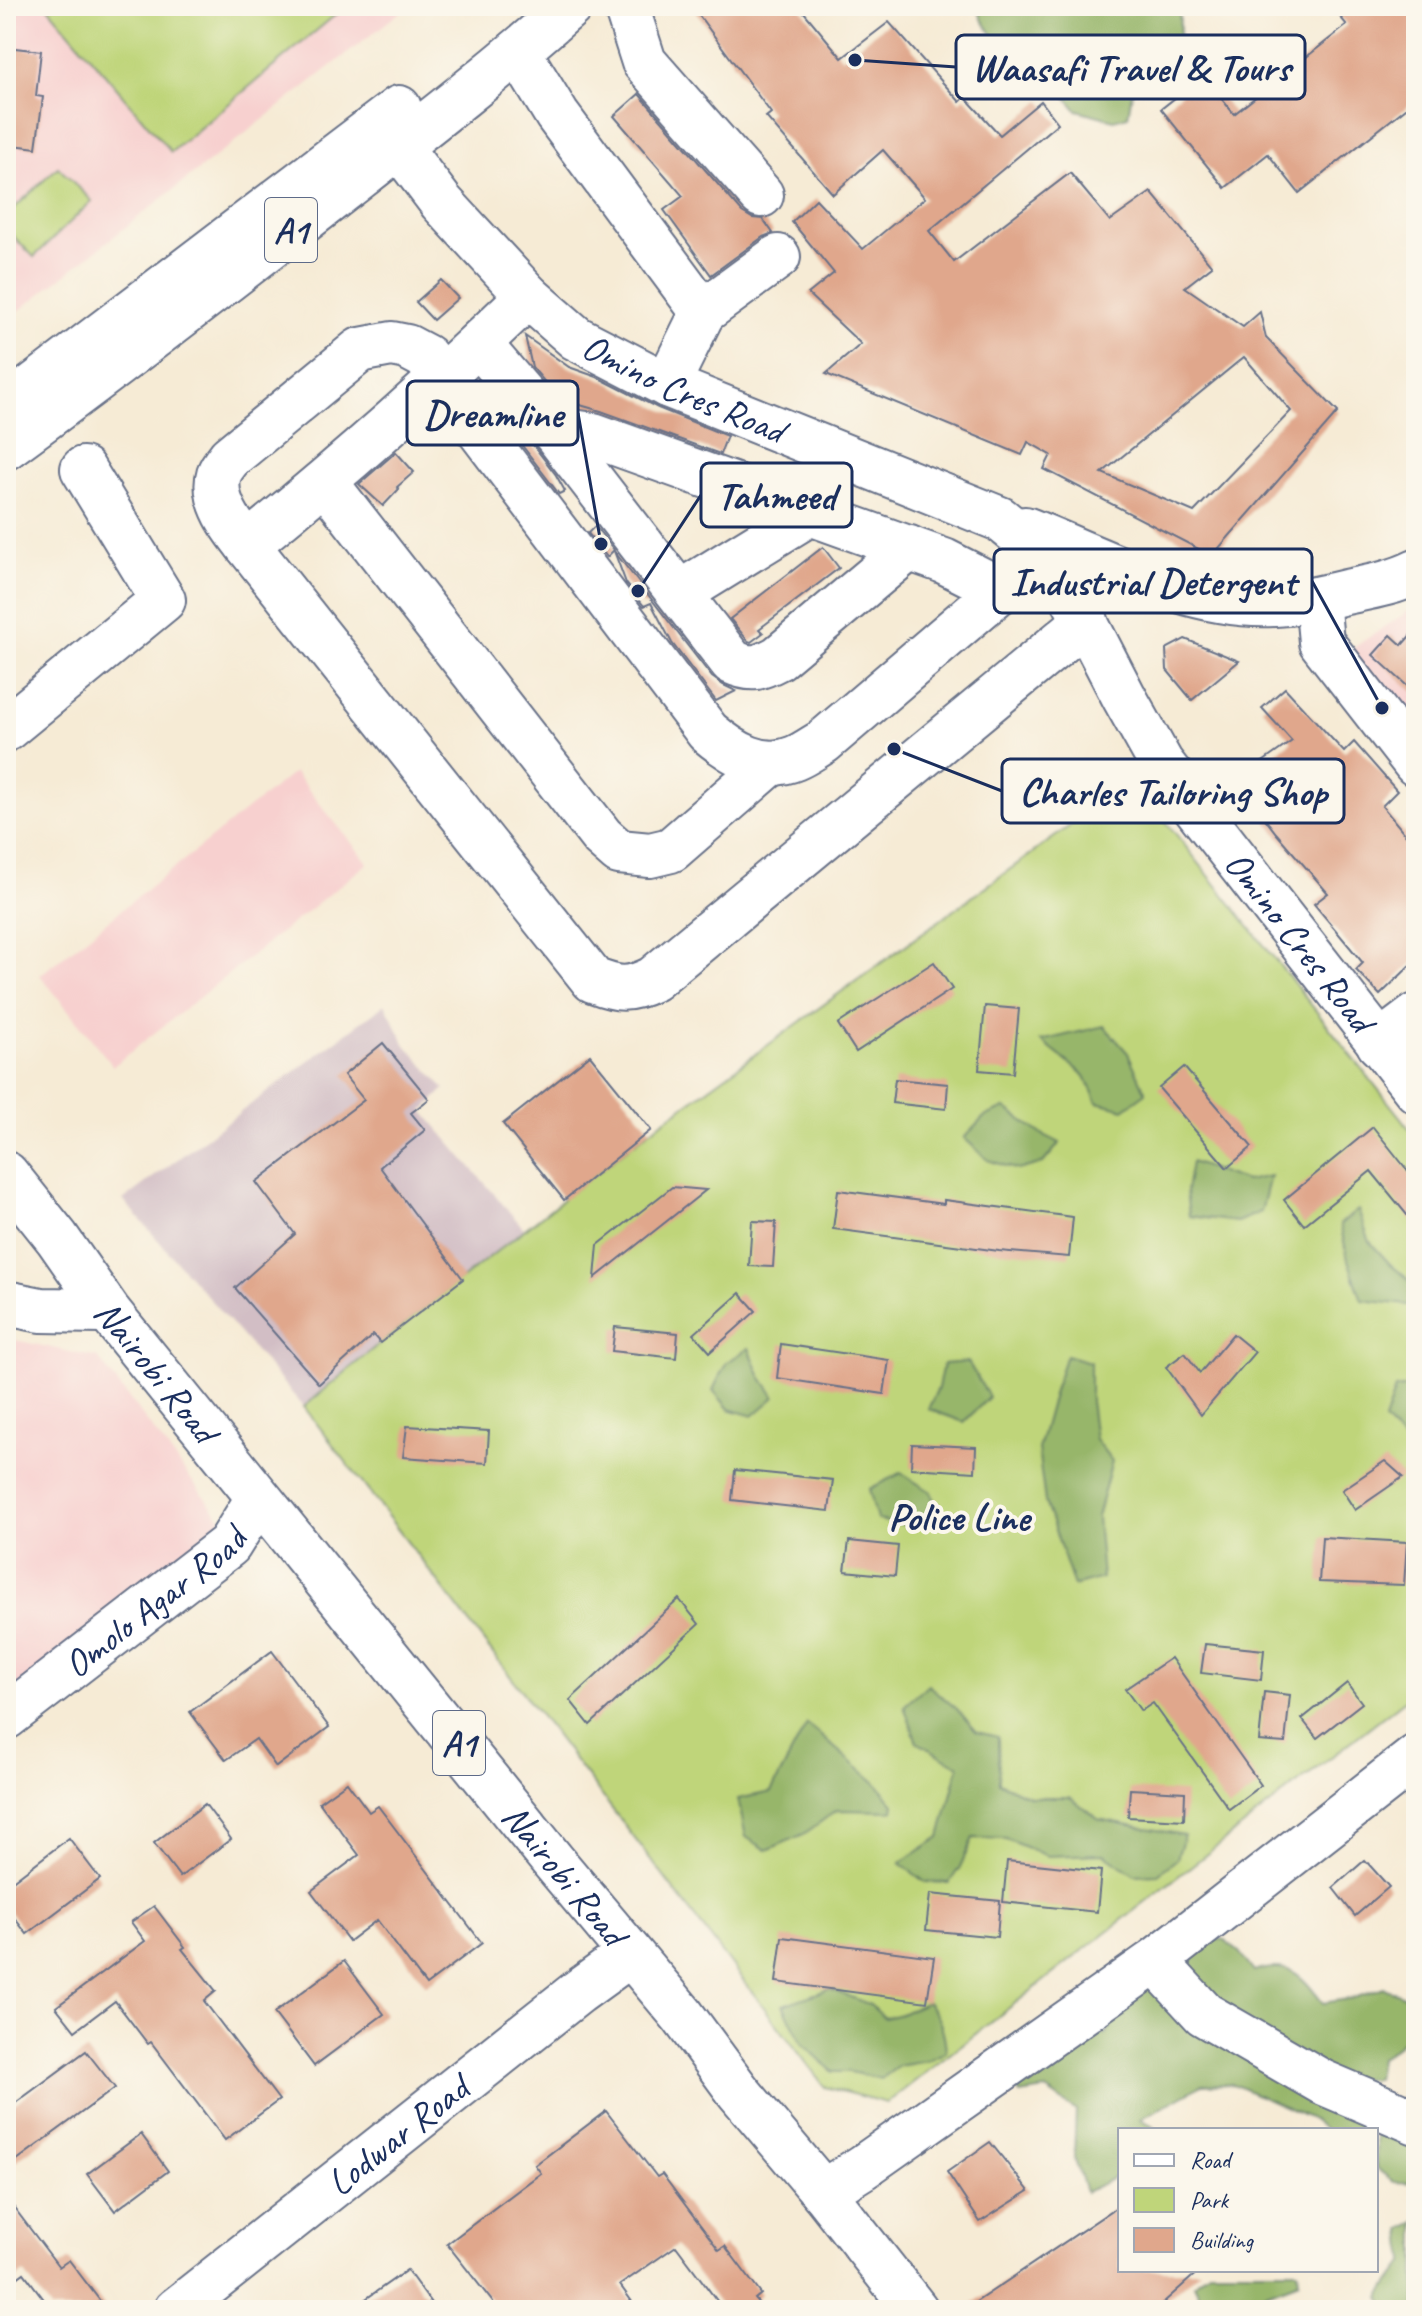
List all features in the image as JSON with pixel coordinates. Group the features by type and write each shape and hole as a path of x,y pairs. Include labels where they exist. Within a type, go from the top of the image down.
{"main road":[{"name":"A1","path":"391,134 525,6"},
{"name":"A1","path":"6,447 111,349 391,134 518,51 570,6"},
{"path":"626,6 644,62 761,195"},
{"path":"518,51 557,115 703,312"},
{"name":"Omino Cres Road","path":"391,134 441,202 528,296 576,338 667,385 1000,519 1043,554 1063,579 1161,763 1416,1090"},
{"path":"667,385 703,312 778,257"},
{"path":"247,545 325,482 441,380 528,296"},
{"path":"1043,554 823,742 794,759 771,763 739,755 708,732 426,357 407,347 392,344 360,350 230,457 219,473 219,502 247,545 593,980 614,988 633,988 653,979 1086,621"},
{"path":"479,344 552,429 732,662 748,669 778,658 909,548"},
{"name":"A1","path":"6,407 111,349"},
{"path":"552,429 593,435 909,548 944,561 1001,590"},
{"path":"6,729 163,600 83,469"},
{"path":"325,482 602,837 619,852 650,855 671,850 771,763"},
{"path":"680,593 810,513"},
{"path":"1000,519 1162,584 1220,600 1271,604 1317,599 1401,579 1416,572"},
{"path":"1317,599 1321,642 1416,764"},
{"path":"1379,1044 1416,1016"},
{"name":"Nairobi Road","path":"6,1176 64,1251 103,1311 181,1405 254,1505 618,1963 732,2099 855,2255 894,2310"},
{"name":"Nairobi Road","path":"6,1176 57,1238 108,1311 553,1861 682,2015 738,2091 916,2310"},
{"path":"6,1303 41,1310 103,1311"},
{"name":"Omolo Agar Road","path":"6,1717 229,1545 254,1505"},
{"path":"823,2192 1155,1961 1416,1757"},
{"path":"1155,1961 1204,2014 1322,2082 1416,2122"},
{"name":"Lodwar Road","path":"176,2310 618,1963"}],"shaded area":[{"path":"6,6 408,6 6,321"},
{"path":"1416,606 1416,728 1347,652"},
{"path":"294,772 368,863 113,1066 40,975"},
{"path":"385,1004 405,1044 445,1089 423,1111 525,1230 304,1407 123,1200"},
{"path":"6,1338 98,1358 239,1542 6,1730"}],"green space":[{"path":"47,6 346,6 171,152"},
{"path":"977,6 1179,6 1179,41 1173,57 1152,84 1135,75 1128,116 1114,120 1077,110 1055,84 1023,73 1003,51"},
{"path":"58,167 92,201 34,257 6,229 6,216"},
{"path":"1133,780 1416,1137 1416,1691 887,2103 825,2087 304,1407 380,1343 651,1130"},
{"path":"1104,1026 1128,1053 1146,1093 1124,1109 1097,1102 1085,1076 1041,1041"},
{"path":"1005,1108 1060,1143 1043,1163 1018,1170 988,1160 964,1138 984,1117"},
{"path":"1191,1162 1246,1181 1270,1176 1261,1212 1237,1222 1189,1216 1186,1191"},
{"path":"1358,1210 1370,1242 1416,1286 1416,1306 1362,1300 1340,1224"},
{"path":"749,1348 760,1375 775,1397 753,1416 729,1409 713,1390 726,1363"},
{"path":"1066,1355 1090,1362 1090,1401 1095,1439 1112,1461 1097,1517 1102,1578 1074,1586 1045,1502 1038,1449"},
{"path":"968,1362 989,1397 964,1422 928,1409 938,1388 943,1364"},
{"path":"1416,1386 1416,1453 1384,1421 1395,1389"},
{"path":"901,1473 931,1492 938,1514 910,1526 877,1520 869,1489"},
{"path":"928,1685 957,1709 977,1732 998,1737 999,1782 1031,1797 1070,1797 1098,1819 1184,1835 1177,1859 1158,1874 1135,1875 1104,1854 1047,1856 1006,1839 973,1838 949,1883 925,1882 900,1863 940,1837 959,1766 917,1742 904,1706"},
{"path":"807,1724 876,1783 894,1804 893,1811 837,1810 804,1834 767,1850 746,1837 738,1799 771,1792"},
{"path":"1222,1939 1239,1952 1254,1972 1277,1968 1294,1972 1323,2003 1354,1998 1384,1988 1416,2001 1411,2030 1402,2042 1379,2059 1376,2079 1341,2079 1216,2010 1189,1978 1194,1943"},
{"path":"1149,1988 1416,2143 1416,2183 1394,2182 1378,2170 1378,2128 1323,2128 1311,2119 1233,2084 1202,2085 1141,2119 1155,2128 1118,2128 1118,2176 1086,2192 1074,2156 1076,2111 1046,2090 1020,2094 1012,2081 1081,2029 1107,2034 1121,2003"},
{"path":"829,1989 869,2004 885,2018 927,2002 941,2025 946,2052 927,2061 899,2066 881,2079 850,2072 833,2072 803,2044 783,2005"},
{"path":"1416,2222 1416,2310 1388,2310 1380,2297 1405,2262 1402,2229"},
{"path":"1208,2272 1298,2272 1299,2281 1267,2293 1245,2310 1206,2310 1194,2284"}],"building":[{"path":"692,6 799,6 842,58 889,22 960,102 965,97 1000,135 1041,101 1058,123 929,231 954,262 1070,173 1110,221 1151,192 1212,266 1185,287 1243,327 1260,312 1266,338 1338,412 1212,556 1044,469 1051,455 1028,442 1022,455 826,374 861,344 808,294 834,273 792,222 816,199 863,249 925,198 883,150 833,194 766,117 771,113","holes":["1244,357 1291,411 1194,512 1102,473"]},
{"path":"1331,6 1405,6 1416,19 1416,100 1299,193 1268,154 1225,188 1161,109 1203,76 1234,114 1347,25"},
{"path":"6,47 41,51 36,96 43,97 36,148 6,144"},
{"path":"639,94 742,212 752,218 763,219 773,233 711,275 664,210 683,196 614,116"},
{"path":"441,280 458,298 433,320 416,302"},
{"path":"525,336 569,367 727,436 720,454 559,399 532,367"},
{"path":"493,399 533,445 565,491 559,494 489,402"},
{"path":"396,452 414,472 397,487 399,489 383,506 359,484"},
{"path":"595,526 614,550 607,557 588,533"},
{"path":"823,547 839,568 759,629 763,633 748,641 730,619"},
{"path":"614,551 712,677 736,691 716,701 672,643 651,603 644,606 626,583"},
{"path":"1416,629 1416,694 1373,655 1391,635 1402,645"},
{"path":"1185,639 1239,661 1192,700 1167,670 1166,649"},
{"path":"1285,688 1344,752 1354,742 1397,791 1382,806 1416,847 1416,960 1380,995 1356,970 1363,963 1314,904 1328,893 1236,781 1292,741 1262,708"},
{"path":"934,962 952,989 856,1052 838,1024"},
{"path":"985,1006 1019,1009 1013,1073 979,1070"},
{"path":"383,1043 429,1099 411,1113 425,1130 380,1167 463,1279 380,1343 373,1335 319,1384 235,1288 295,1234 256,1182 364,1100 344,1075"},
{"path":"590,1055 651,1130 564,1200 503,1124"},
{"path":"1184,1067 1252,1147 1227,1168 1159,1088"},
{"path":"895,1079 948,1084 946,1109 892,1103"},
{"path":"1373,1127 1416,1181 1416,1226 1371,1171 1304,1225 1284,1200"},
{"path":"672,1187 706,1190 595,1278 598,1245"},
{"path":"838,1190 1073,1217 1069,1257 833,1229"},
{"path":"752,1221 776,1222 773,1267 749,1266"},
{"path":"740,1293 756,1311 710,1352 694,1334"},
{"path":"615,1327 678,1333 676,1358 612,1351"},
{"path":"1233,1334 1255,1352 1201,1415 1166,1367 1185,1353 1200,1373"},
{"path":"781,1344 889,1360 884,1394 777,1378"},
{"path":"407,1426 489,1431 487,1463 403,1457"},
{"path":"912,1444 976,1447 975,1472 911,1468"},
{"path":"1385,1461 1403,1477 1355,1510 1342,1490"},
{"path":"735,1470 833,1480 829,1511 732,1500"},
{"path":"1322,1537 1407,1542 1404,1585 1319,1582"},
{"path":"849,1541 898,1546 895,1576 845,1571"},
{"path":"679,1599 699,1624 590,1725 570,1700"},
{"path":"1205,1644 1264,1650 1261,1680 1201,1673"},
{"path":"272,1651 329,1727 276,1767 256,1739 226,1760 190,1712"},
{"path":"1171,1658 1261,1785 1229,1809 1153,1703 1141,1711 1125,1689"},
{"path":"1347,1683 1362,1703 1317,1738 1302,1719"},
{"path":"1264,1692 1290,1695 1285,1743 1259,1741"},
{"path":"347,1782 369,1812 378,1806 482,1943 426,1985 377,1920 349,1941 311,1891 359,1855 319,1802"},
{"path":"1130,1789 1185,1792 1184,1820 1128,1817"},
{"path":"205,1804 231,1839 180,1877 154,1843"},
{"path":"69,1838 100,1879 27,1934 6,1907 6,1886"},
{"path":"1365,1860 1389,1887 1355,1916 1333,1888"},
{"path":"1007,1861 1101,1871 1097,1912 1003,1902"},
{"path":"930,1894 1000,1901 997,1937 926,1930"},
{"path":"154,1906 185,1947 182,1949 216,1991 204,2001 279,2100 225,2140 151,2042 148,2044 115,2001 75,2031 56,2007 145,1941 131,1922"},
{"path":"782,1937 934,1957 927,2002 776,1982"},
{"path":"344,1961 384,2014 314,2066 274,2013"},
{"path":"86,2051 115,2088 6,2168 6,2110"},
{"path":"606,2111 657,2177 662,2174 719,2250 725,2246 761,2294 755,2299 764,2310 724,2310 676,2246 620,2285 638,2310 499,2310 447,2244 541,2173 535,2165"},
{"path":"141,2134 168,2171 115,2211 87,2174"},
{"path":"990,2142 1029,2191 980,2222 947,2172"},
{"path":"6,2197 59,2267 69,2260 107,2310 52,2310 24,2273 6,2286"},
{"path":"1118,2206 1118,2272 1198,2272 1155,2310 964,2310"},
{"path":"407,2270 436,2310 350,2310"}],"place":[{"name":"Waasafi Travel & Tours","path":"855,60"},
{"name":"Dreamline","path":"601,544"},
{"name":"Tahmeed","path":"638,591"},
{"name":"Industrial Detergent","path":"1382,708"},
{"name":"Charles Tailoring Shop","path":"894,749"}],"district":[{"name":"Police Line","path":"959,1516"}]}
